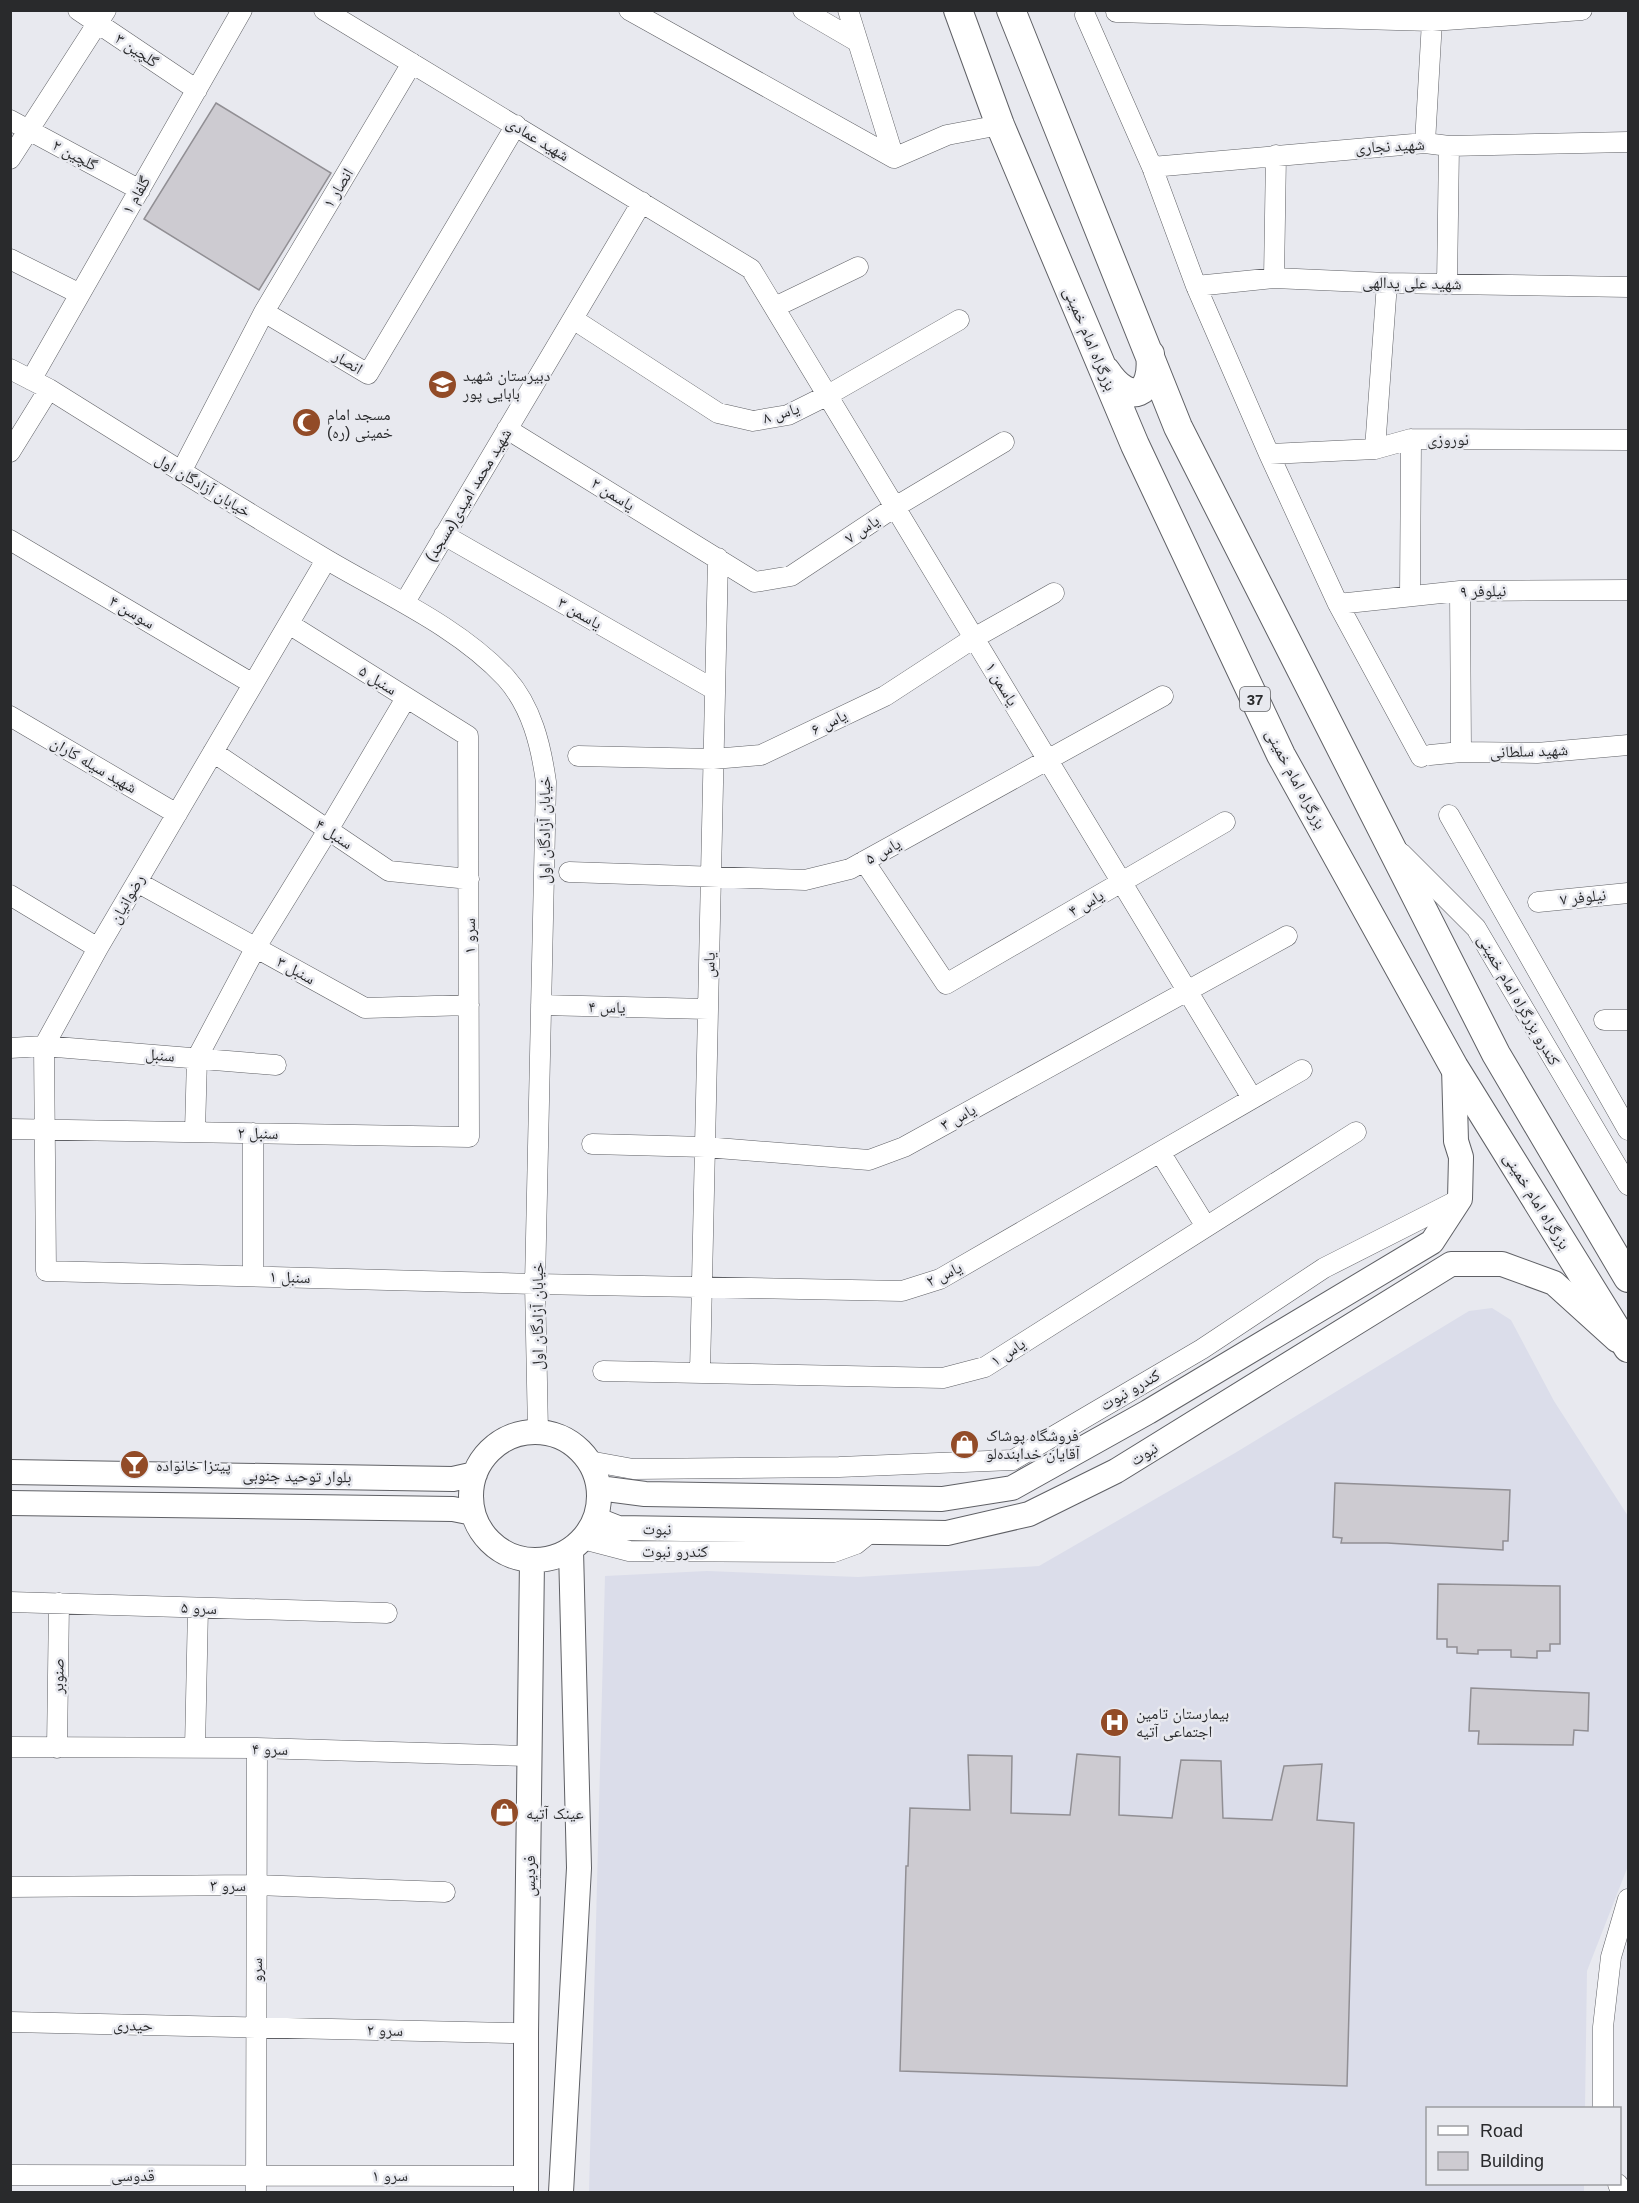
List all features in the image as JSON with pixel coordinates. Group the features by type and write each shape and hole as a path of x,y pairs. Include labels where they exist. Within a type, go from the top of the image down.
{"highway":[{"name":"بزرگراه امام خمینی","path":"958,10 1000,125 1135,446 1281,755 1454,1067 1629,1350"},
{"path":"1011,10 1178,427 1496,1053 1629,1278"},
{"path":"1101,364 1115,385 1132,393 1144,388 1149,380 1150,354"},
{"path":"1135,446 1132,421 1134,415 1148,406 1163,408 1178,427"}],"main road":[{"path":"1454,1067 1456,1141 1461,1157 1460,1199"},
{"name":"نبوت","path":"599,1488 645,1494 942,1500 1012,1488 1148,1412 1432,1242 1460,1199"},
{"name":"نبوت","path":"583,1536 618,1528 947,1533 1029,1514 1116,1471 1451,1264 1502,1264 1554,1283 1629,1350"},
{"path":"561,2193 579,1868 583,1536 599,1500 599,1488 589,1461 575,1446 558,1436 538,1432 518,1435 500,1443 485,1456 475,1474 471,1493 473,1513 482,1532 495,1546 512,1557 532,1560 552,1558 583,1536"},
{"name":"بلوار توحید جنوبی","path":"10,1472 453,1479 475,1474"},
{"name":"بلوار توحید جنوبی","path":"10,1503 453,1509 473,1513"},
{"name":"فردیس","path":"526,2184 532,1560"}],"street":[{"name":"گلچین ۳","path":"78,10 102,17 197,90"},
{"name":"گلفام ۱","path":"31,380 242,10"},
{"name":"شهید عمادی","path":"324,10 752,269"},
{"path":"629,10 894,158"},
{"path":"804,10 858,42"},
{"path":"848,10 894,158"},
{"path":"1116,12 1432,21 1582,10"},
{"path":"1085,15 1152,167 1196,286 1269,454 1338,604"},
{"path":"10,159 102,17"},
{"path":"1425,143 1432,21"},
{"name":"انصار ۱","path":"264,312 412,63"},
{"name":"گلچین ۲","path":"10,120 140,190"},
{"name":"انصار","path":"264,312 368,374 516,125"},
{"path":"894,158 947,135 1000,125"},
{"name":"شهید نجاری","path":"1152,167 1425,143 1449,146 1629,141"},
{"path":"1447,284 1449,146"},
{"path":"1274,278 1276,155"},
{"name":"(مسجد)شهید محمد امیدی","path":"405,602 642,202"},
{"path":"10,259 80,294"},
{"path":"775,307 858,267"},
{"name":"یاسمن ۱","path":"752,269 1252,1098"},
{"name":"شهید علی یدالهی","path":"1196,286 1274,278 1387,283 1629,287"},
{"path":"1375,449 1387,283"},
{"path":"181,472 264,312"},
{"name":"یاس ۸","path":"573,319 718,413 753,422 788,415 828,395 959,320"},
{"name":"خیابان آزادگان اول","path":"10,369 49,389 326,560 405,602 477,652 507,679 528,713 541,748 546,782 535,1284 538,1432"},
{"path":"10,452 49,389"},
{"name":"یاسمن ۲","path":"507,429 718,558"},
{"path":"1410,596 1411,439"},
{"name":"نوروزی","path":"1269,454 1375,449 1411,439 1629,440"},
{"name":"یاس ۷","path":"718,558 755,582 791,576 895,507 1004,442"},
{"name":"یاسمن ۳","path":"444,535 715,690"},
{"name":"سوسن ۴","path":"10,540 253,684"},
{"name":"یاس","path":"700,1372 718,558"},
{"name":"رضوانیان","path":"44,1046 98,948 326,560"},
{"name":"نیلوفر ۹","path":"1338,604 1460,591 1629,590"},
{"path":"1460,591 1461,752"},
{"name":"یاس ۶","path":"578,756 713,759 761,755 885,696 974,638 1054,593"},
{"name":"شهید سلطانی","path":"1338,604 1425,756 1461,752 1537,753 1629,745"},
{"name":"سنبل ۵","path":"289,624 468,736"},
{"name":"یاس ۵","path":"569,872 805,880 850,869 1163,696"},
{"path":"195,1131 197,1058 256,947 406,698"},
{"name":"شهید سیله کاران","path":"10,716 177,814"},
{"name":"سرو ۱","path":"468,736 469,1137"},
{"name":"سنبل ۴","path":"213,752 389,871 469,879"},
{"path":"1449,815 1629,1130"},
{"name":"یاس ۴","path":"864,861 946,984 1225,822"},
{"name":"کندرو بزرگراه امام خمینی","path":"1384,835 1476,928 1629,1185"},
{"name":"سنبل ۳","path":"137,882 365,1008 469,1005"},
{"name":"نیلوفر ۷","path":"1538,902 1629,892"},
{"path":"10,895 98,948"},
{"name":"یاس ۳","path":"592,1144 705,1147 869,1160 904,1147 1287,936"},
{"name":"یاس ۴","path":"542,1005 708,1008"},
{"path":"1604,1020 1629,1020"},
{"path":"44,1046 46,1128"},
{"name":"سنبل","path":"10,1048 44,1046 276,1065"},
{"name":"یاس ۲","path":"535,1284 902,1291 940,1279 1302,1070"},
{"name":"سنبل ۱","path":"46,1128 46,1270 535,1284"},
{"name":"سنبل ۲","path":"10,1129 469,1137"},
{"name":"یاس ۱","path":"603,1371 943,1378 985,1366 1356,1132"},
{"path":"253,1133 253,1276"},
{"path":"1160,1152 1205,1226"},
{"name":"کندرو نبوت","path":"589,1461 633,1469 839,1467 1012,1460 1202,1348 1324,1268 1460,1199"},
{"name":"سرو ۵","path":"10,1602 387,1613"},
{"name":"صنوبر","path":"57,1748 59,1603"},
{"path":"195,1748 198,1608"},
{"name":"سرو ۴","path":"10,1747 257,1748 529,1756"},
{"name":"سرو","path":"255,2183 257,1748"},
{"name":"سرو ۳","path":"10,1887 256,1885 445,1892"},
{"path":"1603,2107 1603,2027 1611,1957 1629,1899"},
{"name":"حیدری","path":"10,2022 256,2028"},
{"name":"سرو ۲","path":"256,2028 513,2033"},
{"name":"قدوسی","path":"10,2175 255,2183"},
{"name":"سرو ۱","path":"255,2183 526,2184"}],"shaded area":[{"name":"بیمارستان تامین اجتماعی آتیه","path":"1492,1308 1511,1320 1554,1401 1628,1516 1628,1866 1587,1971 1585,2107 1426,2107 1426,2185 1584,2185 1584,2192 589,2192 605,1576 707,1571 858,1577 1039,1566 1235,1453 1469,1311"}],"building":[{"path":"216,103 331,173 259,290 144,219"},
{"path":"1335,1483 1510,1490 1508,1541 1503,1541 1503,1550 1387,1543 1341,1543 1342,1538 1333,1537"},
{"path":"1438,1584 1560,1586 1560,1644 1550,1644 1550,1651 1537,1651 1537,1658 1511,1657 1511,1650 1478,1650 1478,1654 1457,1653 1457,1647 1447,1647 1447,1639 1437,1639"},
{"path":"1471,1688 1589,1693 1588,1731 1574,1730 1573,1745 1478,1744 1479,1731 1469,1731"},
{"path":"1077,1754 1120,1757 1119,1815 1172,1818 1181,1760 1221,1761 1223,1818 1272,1820 1284,1766 1322,1764 1317,1820 1354,1823 1347,2086 900,2071 910,1808 970,1810 968,1755 1012,1756 1011,1813 1070,1815"}],"place":[{"name":"دبیرستان شهید بابایی پور","path":"442,384"},
{"name":"مسجد امام خمینی (ره)","path":"306,423"},
{"name":"فروشگاه پوشاک آقایان خدابنده‌لو","path":"965,1444"},
{"name":"پیتزا خانواده","path":"135,1465"},
{"name":"بیمارستان تامین اجتماعی آتیه","path":"1115,1722"},
{"name":"عینک آتیه","path":"505,1813"}]}
